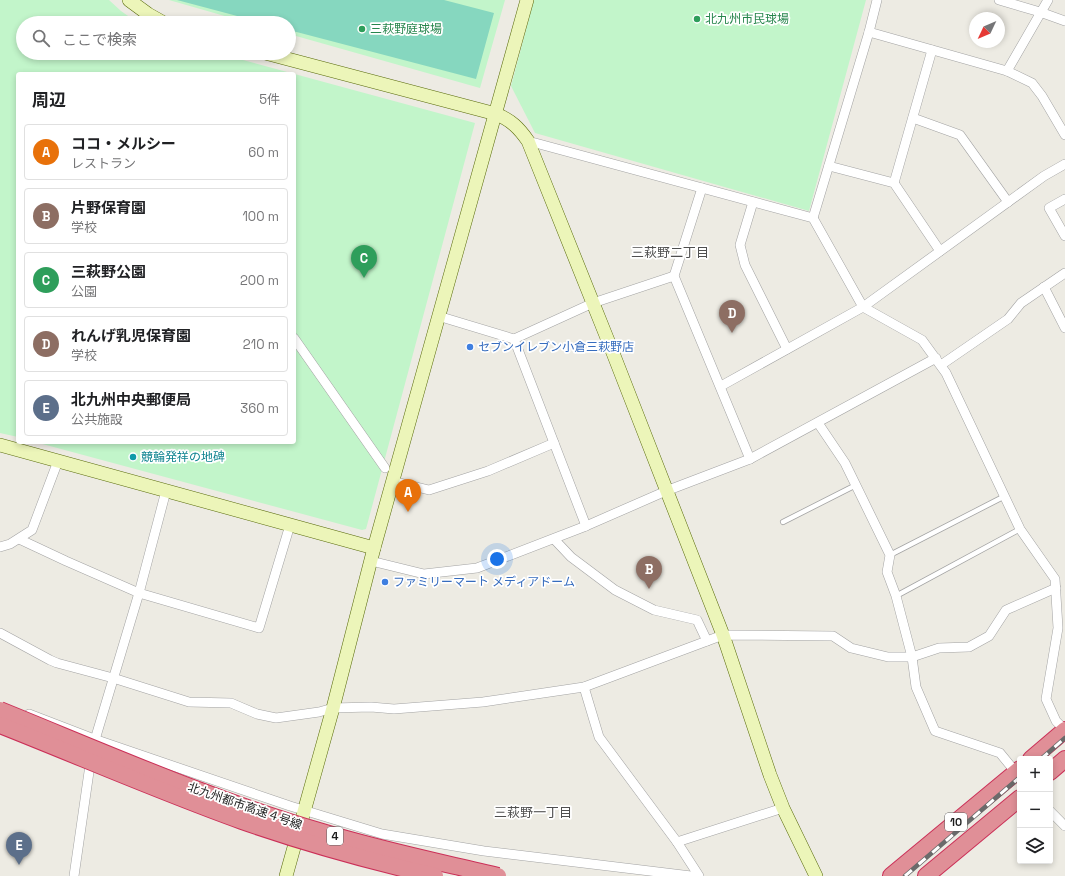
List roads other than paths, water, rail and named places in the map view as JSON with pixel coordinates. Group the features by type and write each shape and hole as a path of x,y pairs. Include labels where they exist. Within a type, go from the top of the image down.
{"highway":[{"name":"北九州都市高速４号線","path":"0,710 175,781 248,808 338,837 498,876"},
{"name":"北九州都市高速４号線","path":"0,725 171,794 243,821 319,846 398,868 435,876"},
{"path":"1035,756 1065,730"},
{"path":"1053,769 1065,759"},
{"name":"10","path":"891,876 1017,774"},
{"name":"10","path":"926,876 1017,800"}],"street":[{"path":"129,0 152,16"},
{"path":"286,876 333,708 392,482 527,0"},
{"path":"813,218 869,32 877,0"},
{"path":"999,0 1065,21"},
{"path":"1007,71 1048,0"},
{"path":"869,32 1007,71 1032,83 1042,96 1065,135"},
{"path":"894,183 932,50"},
{"path":"292,60 496,114 514,123 528,141 593,302 723,635 770,775 783,808 816,876"},
{"path":"913,118 960,135 1008,202"},
{"path":"528,141 813,218 863,307 922,340 946,373 1020,530 1055,579 1058,628 1046,699 1056,721 1065,730"},
{"path":"721,386 863,307 1044,176 1065,164"},
{"path":"829,166 894,183 940,251"},
{"path":"702,188 674,276 721,386 750,459"},
{"path":"1065,199 1049,208 1065,236"},
{"path":"753,202 740,245 745,265 787,349"},
{"path":"0,445 290,525 373,554 424,574 477,568 554,539 666,491 750,459 938,362 1008,319 1021,303 1065,273"},
{"path":"438,316 514,339 593,302 674,276"},
{"path":"1044,288 1065,328"},
{"path":"514,339 586,526"},
{"path":"296,341 385,468"},
{"path":"818,423 845,463 890,555 887,572 896,596 912,657 916,687 935,731 1000,753 1017,772"},
{"path":"392,482 429,490 488,471 554,443"},
{"path":"0,547 10,544 32,530 58,461"},
{"path":"74,876 94,739 139,593 166,491"},
{"path":"19,538 66,561 139,593 259,628 290,525"},
{"path":"554,539 570,556 615,590 654,610 697,620 707,641"},
{"path":"0,633 50,660 189,702 231,704 257,714 276,718 319,712 333,708 371,706 394,709 483,702 584,687 723,635 833,636 851,648 888,657 912,657 939,648 968,646 989,636 1006,610 1056,588"},
{"path":"584,687 599,737 677,842 699,876"},
{"path":"0,702 94,739 305,811 382,834 484,851 691,876"},
{"path":"677,842 783,808"},
{"path":"1053,814 1065,826"}],"lane":[{"path":"783,522 856,484"},
{"path":"890,555 1005,496"},
{"path":"896,596 1020,530"}],"railway":[{"path":"1044,756 1065,738"},
{"path":"905,876 1017,780"}],"place":[{"name":"北九州市民球場","path":"697,19"},
{"name":"三萩野庭球場","path":"362,29"},
{"name":"三萩野公園","path":"364,278"},
{"name":"れんげ乳児保育園","path":"732,333"},
{"name":"セブンイレブン小倉三萩野店","path":"470,347"},
{"name":"競輪発祥の地碑","path":"133,457"},
{"name":"ココ・メルシー","path":"408,512"},
{"name":"ファミリーマート メディアドーム","path":"385,582"},
{"name":"片野保育園","path":"649,589"},
{"name":"北九州中央郵便局","path":"19,865"}],"district":[{"name":"三萩野二丁目","path":"670,252"},
{"name":"三萩野一丁目","path":"533,812"}]}
